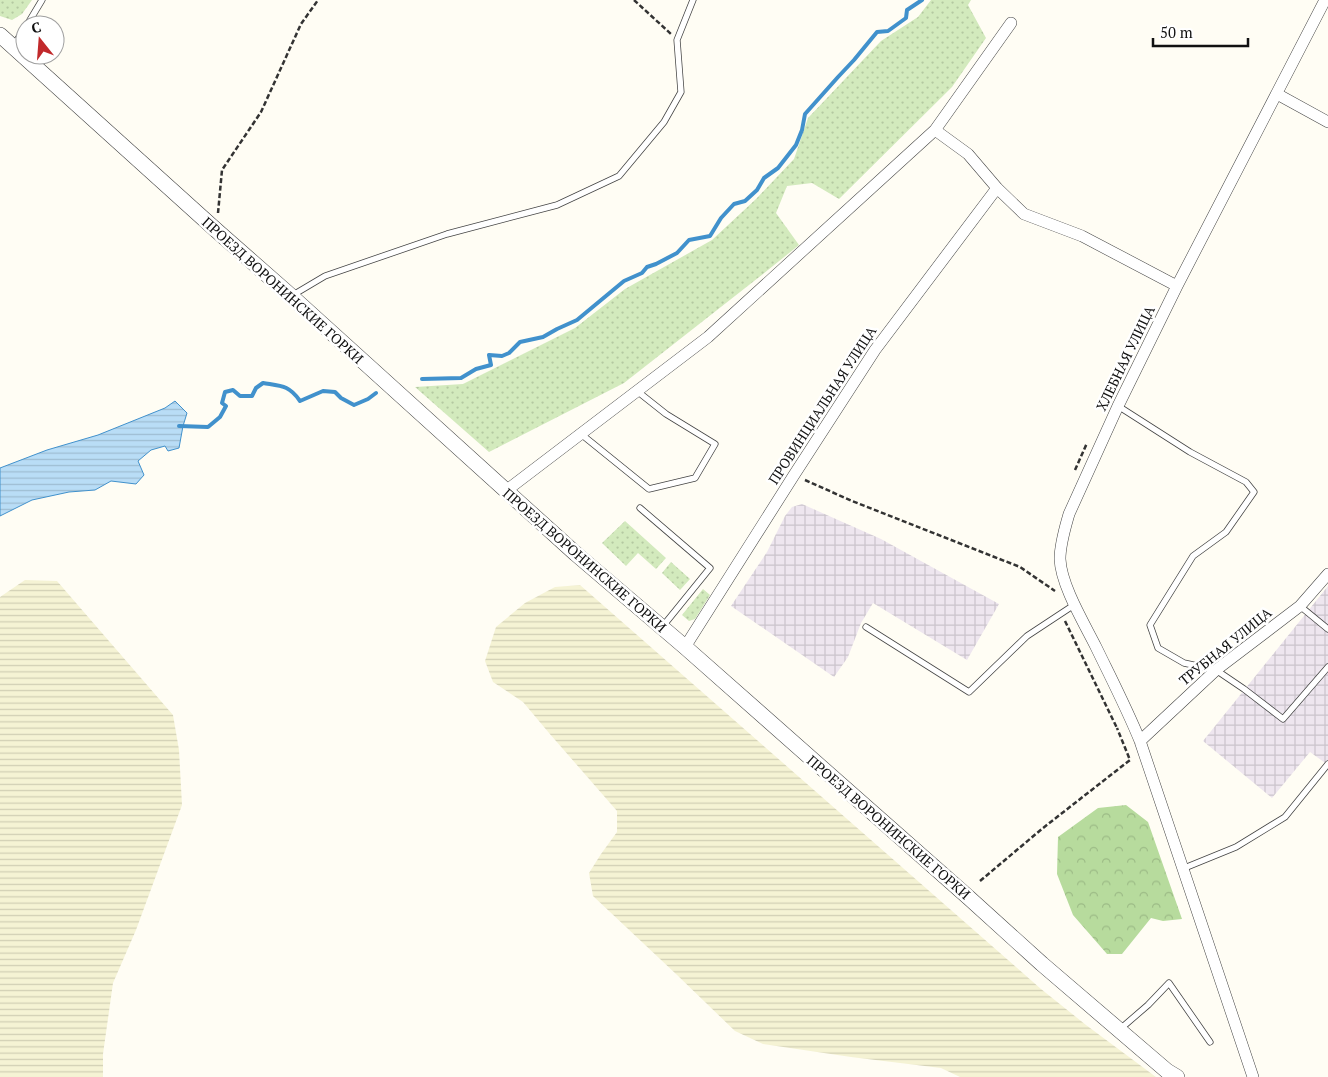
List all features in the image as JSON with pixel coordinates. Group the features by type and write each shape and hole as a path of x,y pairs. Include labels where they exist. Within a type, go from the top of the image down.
{"street":[{"name":"ХЛЕБНАЯ УЛИЦА","path":"1253,1077 1182,870 1140,740 1074,606 1062,573 1060,558 1069,514 1118,406 1177,286 1325,0"},
{"path":"507,490 708,337 935,130 1011,23"},
{"name":"ПРОЕЗД ВОРОНИНСКИЕ ГОРКИ","path":"0,35 576,554 685,647 1042,964 1177,1077"},
{"path":"1277,94 1328,122"},
{"path":"935,130 968,154 997,188 1024,214 1082,236 1177,286"},
{"name":"ПРОВИНЦИАЛЬНАЯ УЛИЦА","path":"685,647 875,350 997,188"},
{"name":"ТРУБНАЯ УЛИЦА","path":"1140,740 1216,670 1300,606 1328,574"}],"lane":[{"path":"33,15 42,0"},
{"path":"291,296 326,276 447,234 557,205 618,176 664,122 680,92 677,40 693,0"},
{"path":"581,434 649,489 695,478 715,444 666,414 637,391"},
{"path":"1118,406 1190,452 1246,482 1254,492 1226,532 1193,556 1150,625 1158,648 1184,663 1216,670 1283,719 1328,666"},
{"path":"640,508 710,568 662,627"},
{"path":"866,627 969,692 1027,636 1074,606"},
{"path":"1300,606 1328,629"},
{"path":"1182,870 1236,847 1284,817 1328,764"},
{"path":"1119,1030 1148,1005 1169,983 1210,1042"}],"path":[{"path":"216,230 222,170 262,112 301,24 318,0"},
{"path":"634,0 677,40"},
{"path":"794,475 852,501 1020,567 1074,606"},
{"path":"980,881 1042,828 1130,760 1117,728 1131,720"}],"shaded area":[{"path":"802,504 881,539 999,604 967,660 873,603 861,623 848,657 834,677 731,606 767,552 785,516 792,507"},
{"path":"25,580 57,581 173,715 179,750 182,805 136,930 113,983 103,1054 103,1077 0,1077 0,597"},
{"path":"580,585 1041,989 1156,1077 960,1077 941,1068 763,1044 735,1031 593,896 589,873 617,832 617,811 523,702 493,682 485,661 496,627 525,603 555,587"},
{"path":"1328,586 1328,765 1310,752 1272,798 1203,741"}],"green space":[{"path":"0,0 32,0 22,14 15,15 15,18 12,20 0,16"},
{"path":"931,0 971,0 968,5 986,38 952,87 839,199 812,183 787,186 776,213 799,245 624,383 489,452 415,387 463,384 575,328 625,289 712,240 756,199 794,159 808,118 881,41 918,17"},
{"path":"625,521 666,558 656,569 638,553 626,566 602,543"},
{"path":"671,562 690,579 680,590 662,573"},
{"path":"703,589 710,595 695,619 689,621 682,615"},
{"path":"1126,805 1148,822 1182,919 1163,921 1151,918 1122,954 1107,954 1073,915 1057,874 1058,837 1098,808"}],"water":[{"path":"175,401 187,413 179,448 168,451 165,446 151,450 138,461 144,475 136,484 111,481 95,490 69,492 32,500 0,516 0,468 47,450 98,435 165,408"}],"waterway":[{"path":"422,379 461,378 476,369 491,365 489,355 502,356 509,353 520,342 543,337 577,320 624,281 642,273 647,267 677,253 689,240 710,236 721,218 734,204 745,201 757,190 764,178 778,168 796,145 802,130 805,114 877,32 888,31 906,18 907,10 922,0"},
{"path":"179,426 208,427 220,417 226,406 222,403 225,392 233,390 240,396 252,396 256,388 263,383 288,389 300,401 323,391 335,392 341,398 354,405 376,393"}]}
